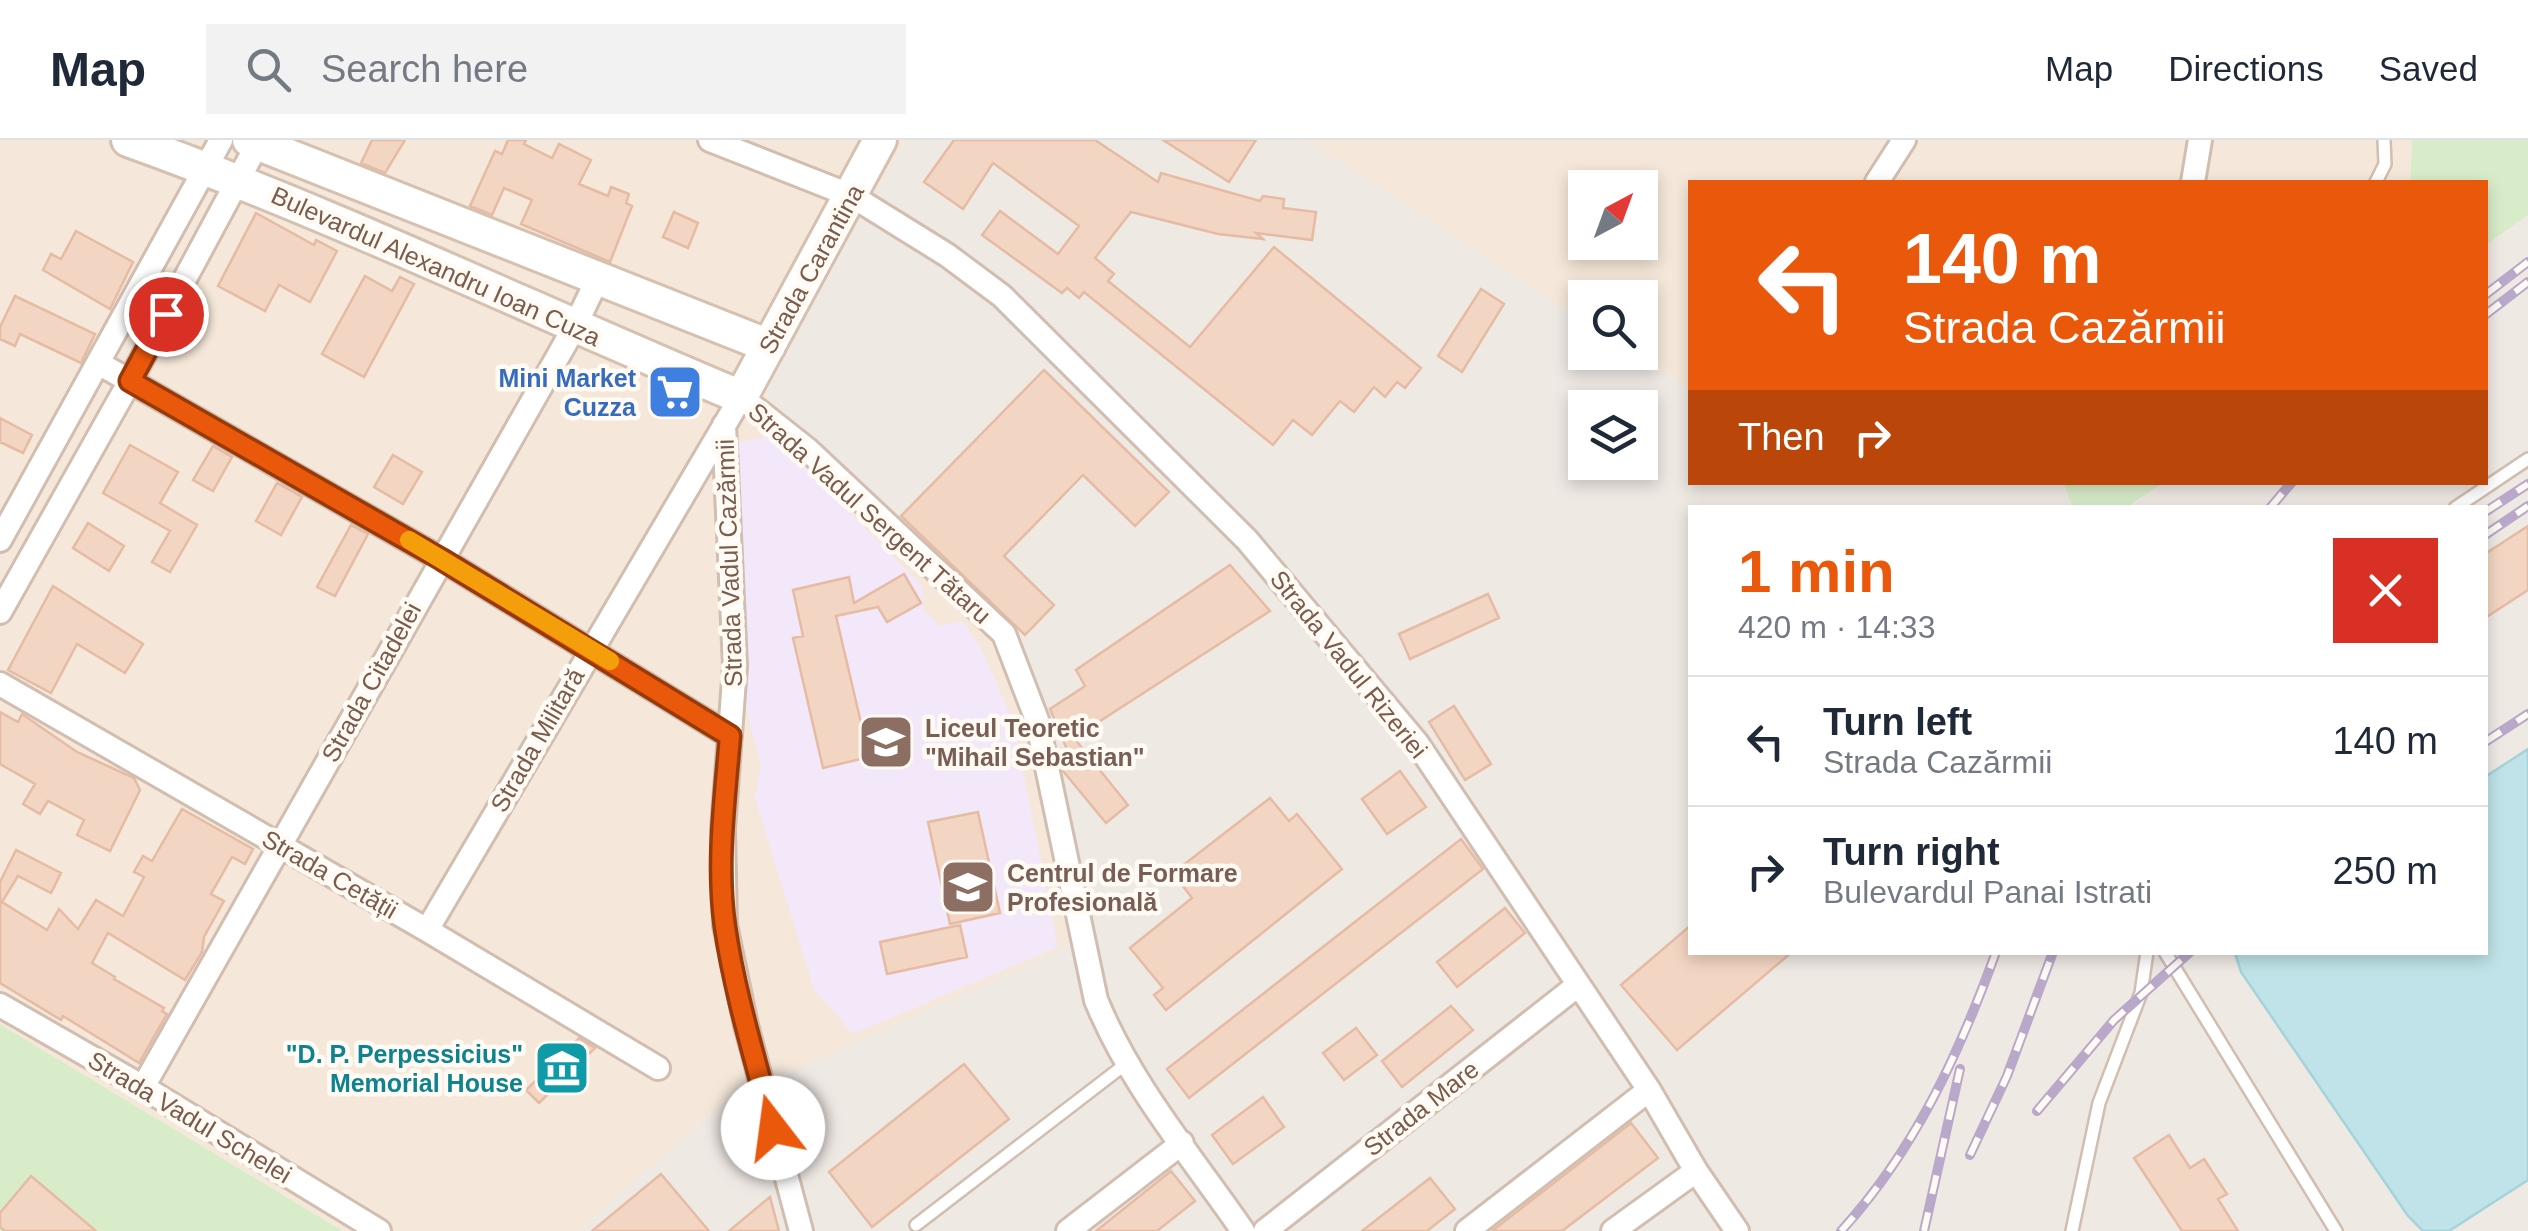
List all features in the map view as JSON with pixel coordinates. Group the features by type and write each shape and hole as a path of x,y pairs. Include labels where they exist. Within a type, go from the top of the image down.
{"main road":[{"name":"Bulevardul Alexandru Ioan Cuza","path":"128,140 214,154 238,180 574,328 733,411"},
{"name":"Strada Carantina","path":"733,411 880,140"},
{"name":"Bulevardul Alexandru Ioan Cuza","path":"253,142 770,346"}],"street":[{"name":"Strada Vadul Rizeriei","path":"710,140 852,196 947,255 1002,296 1248,540 1417,743 1649,1090 1696,1171 1737,1231"},
{"path":"1878,180 1904,140"},
{"path":"2193,180 2200,140"},
{"path":"0,612 130,381 238,180 253,142"},
{"path":"0,540 214,154"},
{"name":"Strada Citadelei","path":"143,1087 574,328 599,276"},
{"path":"100,364 441,559 730,736"},
{"name":"Strada Militară","path":"427,930 733,411"},
{"name":"Strada Vadul Cazărmii","path":"733,411 735,666 723,829 725,925 746,1025 800,1231"},
{"name":"Strada Vadul Sergent Tătaru","path":"733,411 808,450 1004,634 1037,720 1096,1000 1126,1063 1243,1231"},
{"name":"Strada Cetății","path":"0,684 658,1068"},
{"name":"Strada Mare","path":"1265,1231 1578,985"},
{"name":"Strada Vadul Schelei","path":"0,1005 379,1231"},
{"path":"1468,1231 1649,1090"},
{"path":"1068,1231 1182,1143"},
{"path":"1614,1231 1696,1171"}],"lane":[{"path":"2377,180 2385,164 2384,140"},
{"path":"2459,505 2528,459"},
{"path":"2072,1231 2099,1103 2141,993 2147,955"},
{"path":"2166,955 2336,1231"},
{"path":"916,1225 1126,1063"}],"shaded area":[{"path":"0,140 905,140 884,178 1001,630 1083,913 1067,948 723,1102 579,1231 343,1231 0,1024"},
{"path":"905,140 1306,140 1568,310 1568,370 1658,369 1688,388 1688,485 2065,485 2071,505 1688,505 1688,955 2236,955 2241,972 2408,1216 2423,1231 579,1231 723,1102 1066,948 1083,913 1001,630 763,391"},
{"path":"1306,140 2412,140 2410,180 1688,180 1688,388 1658,369 1658,280 1568,280 1568,310"},
{"path":"2528,215 2528,749 2488,775 2488,505 2132,505 2160,485 2488,485 2488,244"},
{"name":"Liceul Teoretic \"Mihail Sebastian\"","path":"774,435 922,586 924,610 939,626 963,621 982,650 1013,721 1058,947 853,1034 814,989 755,798 761,764 745,706 737,443"},
{"path":"2528,1180 2528,1231 2449,1231"}],"green space":[{"path":"2412,140 2528,140 2528,215 2488,244 2488,180 2410,180"},
{"path":"2065,485 2160,485 2131,505 2071,505"},
{"path":"0,1024 343,1231 0,1231"}],"water":[{"path":"2528,749 2528,1180 2449,1231 2423,1231 2408,1216 2241,972 2236,955 2488,955 2488,775"}],"building":[{"path":"372,140 405,140 385,173 361,163"},
{"path":"508,140 526,140 524,144 552,158 559,144 591,160 579,184 608,196 611,187 629,194 626,203 632,206 610,262 521,224 532,200 504,188 492,215 470,206 495,151 502,154"},
{"path":"954,140 1095,140 1158,182 1161,173 1260,201 1263,196 1284,199 1283,208 1316,212 1312,240 1256,233 1263,239 1218,234 1131,212 1095,258 1114,274 1108,281 1190,347 1274,247 1421,368 1405,388 1397,382 1385,397 1374,387 1354,412 1340,401 1312,435 1293,420 1273,445 1084,292 1079,298 1067,288 1062,293 982,235 1000,211 1058,254 1079,226 993,163 963,209 924,182"},
{"path":"1163,140 1256,140 1229,182"},
{"path":"674,212 698,223 688,248 663,237"},
{"path":"256,213 314,245 316,240 337,251 310,302 279,285 265,311 218,286"},
{"path":"76,231 133,262 110,309 43,270 51,254 61,259"},
{"path":"365,276 392,291 400,277 414,284 364,377 322,354"},
{"path":"1481,289 1504,304 1462,372 1438,356"},
{"path":"15,296 95,334 81,363 20,334 15,346 0,339 0,327"},
{"path":"1044,370 1169,492 1135,526 1083,475 1004,556 1054,605 1025,635 901,516"},
{"path":"0,418 32,435 23,453 0,442"},
{"path":"130,445 178,472 160,503 197,525 170,572 152,562 170,531 103,493"},
{"path":"213,446 232,457 213,491 193,480"},
{"path":"393,455 422,472 403,504 374,487"},
{"path":"277,483 302,497 281,535 256,521"},
{"path":"88,523 124,546 109,571 73,548"},
{"path":"351,525 368,534 335,596 317,587"},
{"path":"2528,526 2528,590 2488,616 2488,552"},
{"path":"1230,565 1270,611 1074,738 1128,805 1106,823 1063,771 1062,766 1071,759 1050,709 1085,686 1076,670"},
{"path":"904,574 921,603 887,622 878,607 836,616 869,757 823,768 793,638 803,636 793,590 849,577 854,603"},
{"path":"53,586 143,644 125,673 77,644 51,693 8,670"},
{"path":"1488,594 1499,618 1410,659 1399,634"},
{"path":"1454,706 1491,764 1465,780 1429,722"},
{"path":"0,712 18,722 22,714 77,752 134,778 140,790 110,851 77,835 84,820 48,801 40,814 23,804 35,784 0,764"},
{"path":"1400,771 1426,807 1387,834 1362,799"},
{"path":"1270,798 1289,821 1297,814 1342,869 1166,1010 1154,995 1163,988 1130,948 1192,898 1173,873"},
{"path":"182,809 253,849 245,864 232,857 211,894 224,901 185,980 108,933 92,963 164,1008 162,1011 167,1014 139,1063 0,983 0,882 16,850 61,873 51,893 18,876 2,902 47,930 59,909 78,929 96,900 123,916 144,877 134,872 143,856 152,861"},
{"name":"Centrul de Formare Profesională","path":"978,812 1000,913 950,924 928,822"},
{"path":"1461,839 1483,869 1189,1098 1167,1069"},
{"path":"1505,908 1525,933 1457,987 1437,962"},
{"path":"960,925 967,957 887,974 880,942"},
{"path":"1688,928 1688,955 1788,955 1677,1050 1621,985"},
{"path":"1451,1006 1473,1030 1402,1087 1382,1061"},
{"path":"1356,1028 1377,1055 1344,1080 1323,1053"},
{"name":"\"D. P. Perpessicius\" Memorial House","path":"579,1038 595,1048 539,1103 526,1090"},
{"path":"964,1064 1009,1119 872,1227 829,1172"},
{"path":"1263,1097 1284,1127 1233,1164 1212,1135"},
{"path":"1631,1123 1658,1158 1562,1231 1492,1231"},
{"path":"2169,1135 2190,1168 2204,1159 2227,1194 2218,1199 2238,1231 2182,1231 2134,1158"},
{"path":"1171,1171 1195,1201 1157,1231 1096,1231"},
{"path":"661,1174 709,1231 592,1231"},
{"path":"31,1176 96,1231 5,1231 0,1227 0,1213"},
{"path":"1430,1178 1455,1209 1427,1231 1362,1231"},
{"path":"770,1197 779,1231 729,1231"}],"railway":[{"path":"2488,293 2528,262"},
{"path":"2488,313 2528,282"},
{"path":"2488,510 2528,484"},
{"path":"2273,505 2289,485"},
{"path":"2488,533 2528,506"},
{"path":"2488,740 2528,714"},
{"path":"1841,1231 1913,1134 1967,1027 1995,955"},
{"path":"1970,1155 2007,1076 2052,955"},
{"path":"2037,1111 2114,1020 2187,955"},
{"path":"1924,1231 1960,1069"}],"slow traffic":[{"path":"409,540 610,661"}],"place":[{"name":"Mini Market Cuzza","path":"675,392"},
{"name":"Liceul Teoretic \"Mihail Sebastian\"","path":"886,742"},
{"name":"Centrul de Formare Profesională","path":"968,887"},
{"name":"\"D. P. Perpessicius\" Memorial House","path":"562,1068"}],"route":[{"path":"166,314 130,381 441,559 730,736 723,829 725,925 773,1128"}]}
